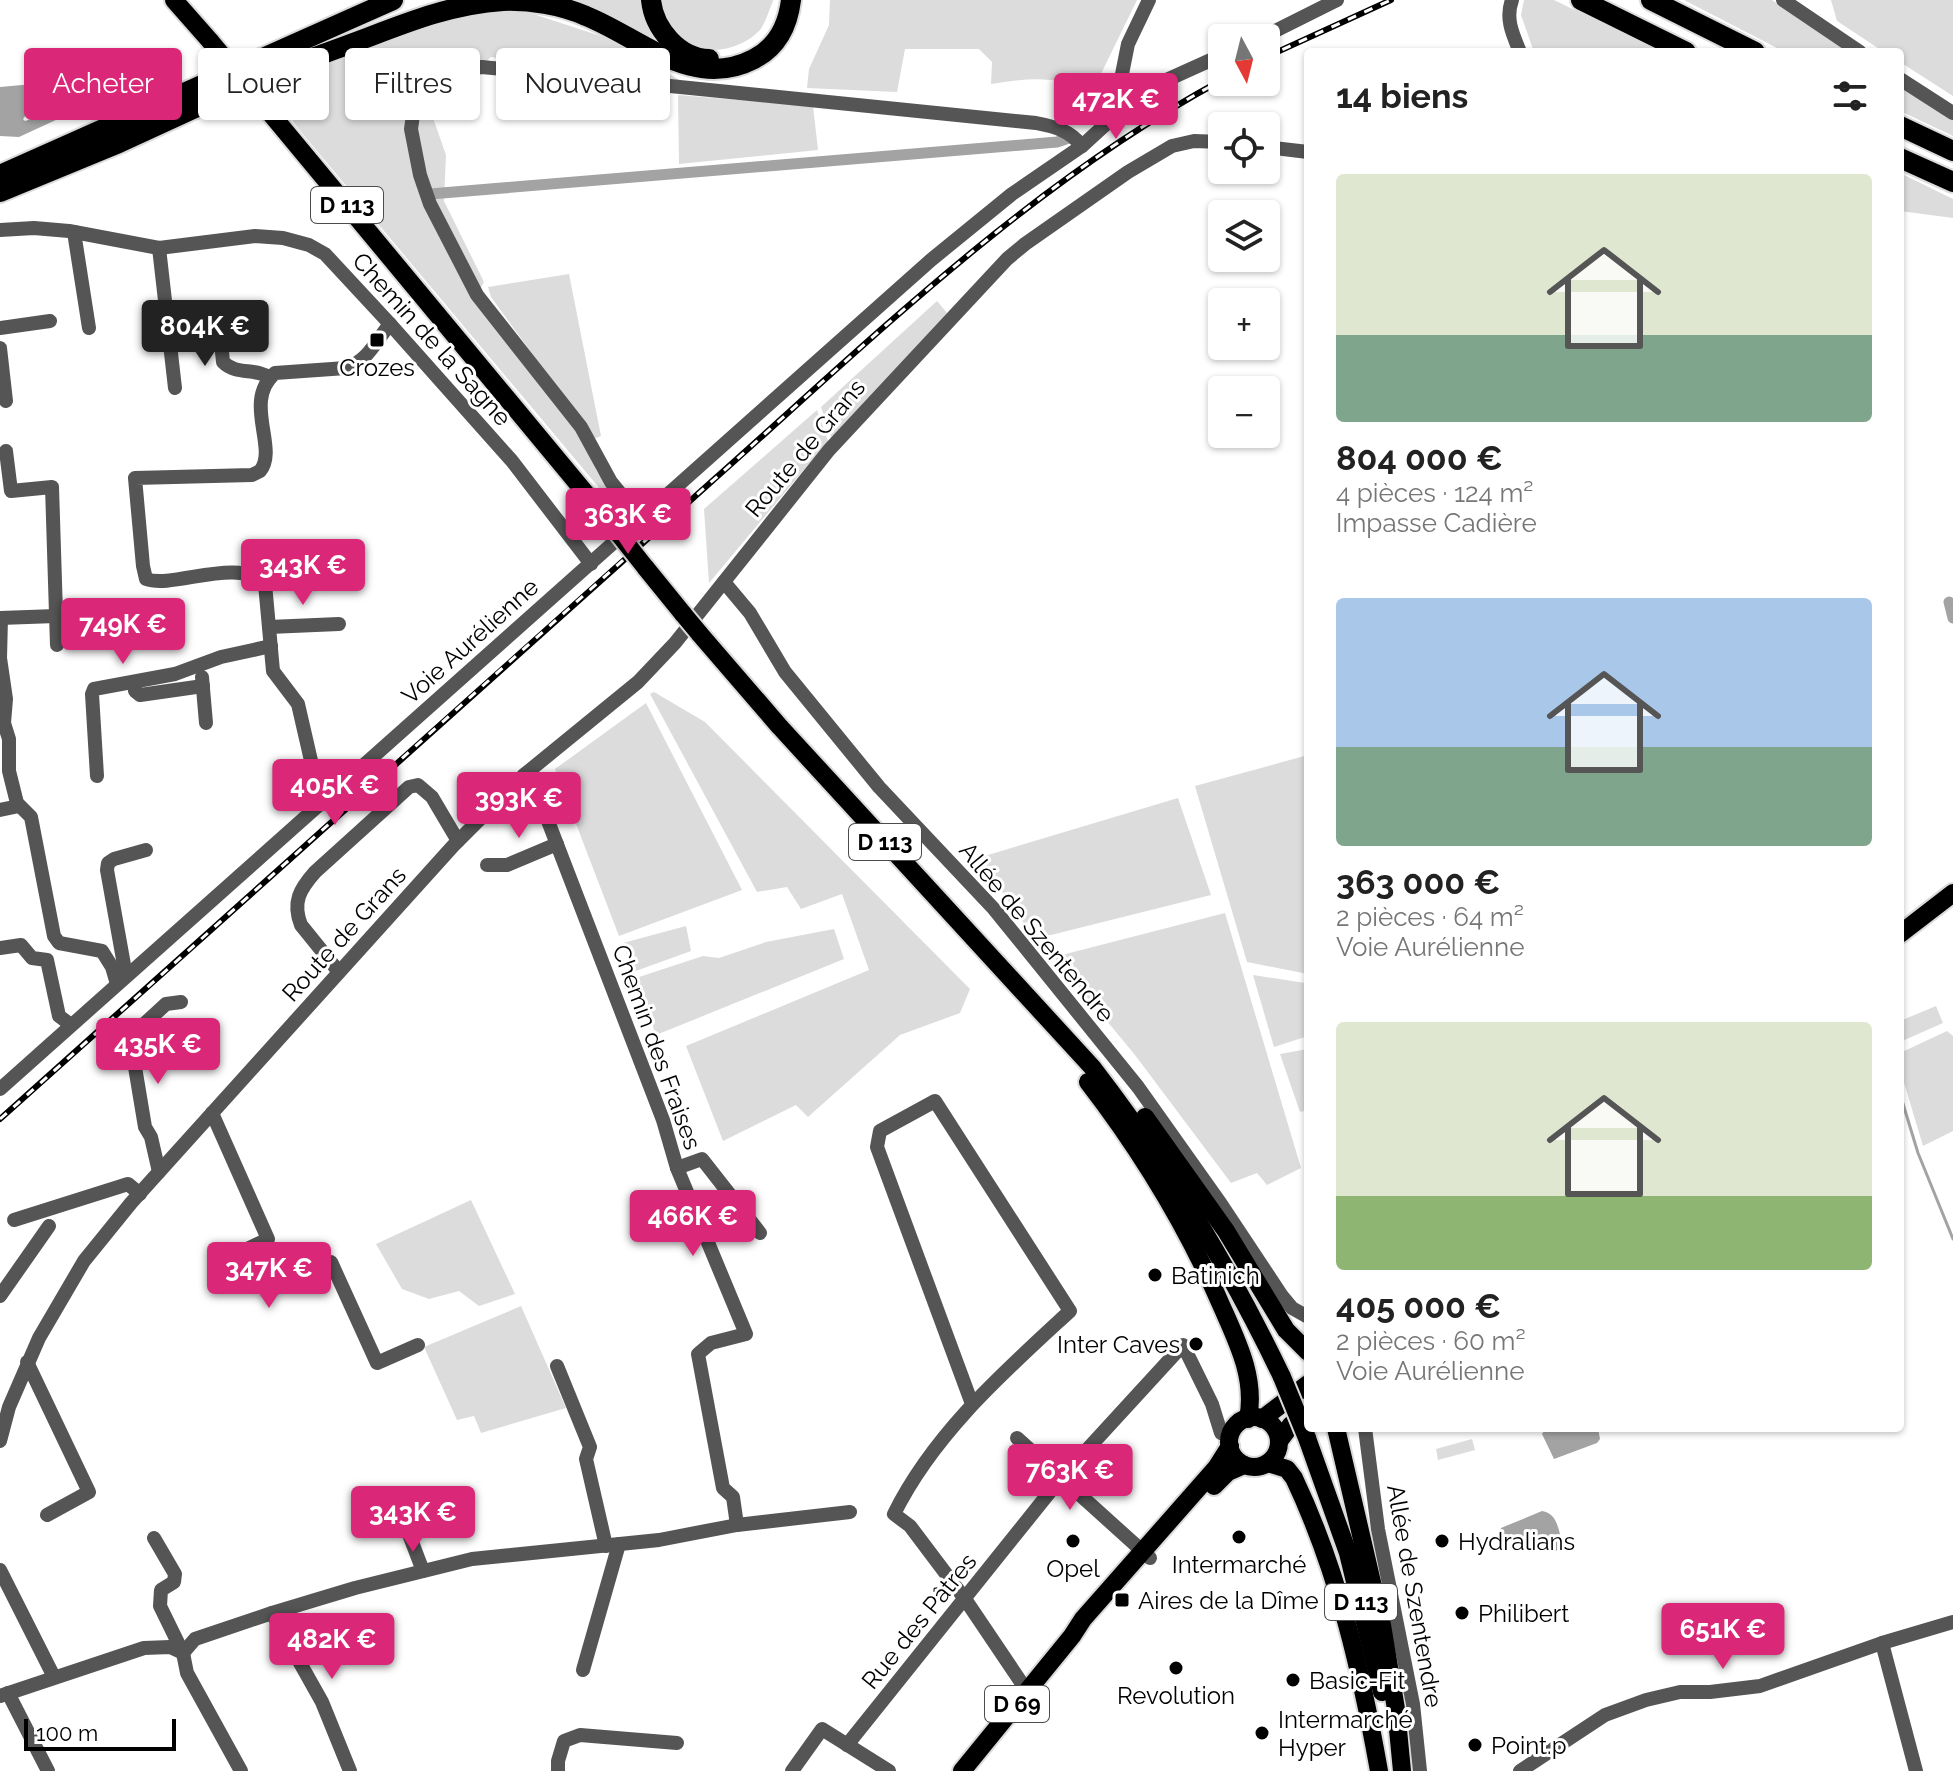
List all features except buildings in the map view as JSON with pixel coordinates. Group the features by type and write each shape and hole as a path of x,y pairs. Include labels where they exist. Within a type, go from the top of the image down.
{"highway":[{"path":"299,41 380,0"},
{"path":"0,175 393,0"},
{"path":"325,48 431,0"},
{"path":"651,0 659,26 675,46 699,59 722,59 749,52 767,35 778,16 781,0"},
{"path":"329,52 456,6 505,1 546,3 587,16 678,64 723,69 745,64 773,46 789,13 791,0"},
{"path":"1581,0 1678,48"},
{"path":"1651,0 1747,48"},
{"path":"0,192 198,106"},
{"path":"1904,128 1953,151"},
{"path":"1904,160 1953,182"}],"main road":[{"name":"D 113","path":"174,0 699,633 780,727 1092,1067 1185,1197 1236,1285 1282,1377 1304,1431"},
{"path":"1904,931 1953,893"},
{"path":"1038,1010 1134,1145 1192,1239 1246,1365 1255,1419"},
{"path":"1092,1067 1105,1071 1164,1143 1226,1231 1286,1330 1304,1348"},
{"path":"1304,1387 1255,1419 1237,1425 1230,1441 1237,1460 1244,1465 1268,1463 1277,1453 1279,1441 1304,1414"},
{"path":"1255,1419 1274,1427 1279,1441"},
{"name":"D 113","path":"1305,1432 1333,1506 1364,1610 1383,1696 1394,1771"},
{"path":"1337,1432 1382,1625 1396,1709 1402,1771"},
{"name":"D 69","path":"1170,1528 1216,1468 1230,1441"},
{"name":"D 113","path":"1268,1463 1287,1469 1294,1478 1328,1558 1356,1656 1379,1771"},
{"name":"D 69","path":"962,1771 1083,1619 1224,1475 1244,1465"}],"street":[{"path":"1149,0 1128,44 1119,104 1208,62"},
{"path":"1280,28 1337,0"},
{"path":"1512,0 1510,27 1518,48"},
{"path":"1783,0 1854,48"},
{"path":"641,519 611,482 581,427 477,295 430,204 420,175 411,129 415,101 427,86 452,71 482,67 1036,123 1061,128 1082,146"},
{"path":"1904,82 1953,113"},
{"name":"Voie Aurélienne","path":"0,1089 931,260 1012,194 1082,146 1106,124 1119,104"},
{"name":"Route de Grans","path":"0,1441 27,1362 84,1261 159,1172 458,841 524,775 638,682 675,643 829,450 992,273 1025,244 1128,172 1172,146 1208,142"},
{"path":"1280,149 1304,152"},
{"name":"Chemin de la Sagne","path":"0,230 34,228 74,232 159,248 255,236 283,238 309,245 325,254 512,461 591,564"},
{"path":"74,232 89,328"},
{"path":"159,248 175,388"},
{"path":"224,309 220,332 223,362 234,370 263,372 270,378"},
{"path":"0,328 50,321"},
{"path":"321,804 298,704 273,671 265,584 260,578 215,572 158,581 146,579 135,478 252,475 260,471 266,458 260,410 270,378 275,373 346,368 357,364 370,353 390,324"},
{"path":"0,348 6,401"},
{"path":"6,451 11,491 52,487 57,645"},
{"name":"Allée de Szentendre","path":"724,582 750,613 785,672 860,764 994,909 1138,1087 1230,1216 1282,1296 1292,1308 1304,1315"},
{"path":"56,616 0,618 0,658 6,699 4,723 9,739 13,794 19,806 31,817 54,936 59,943 102,951 121,980"},
{"path":"269,627 339,624"},
{"path":"97,776 92,691 175,674 221,657 271,646"},
{"path":"201,665 206,723"},
{"path":"134,683 135,691 140,695 203,686"},
{"name":"Chemin des Fraises","path":"524,775 543,808 667,1131 677,1168 746,1334 711,1343 698,1354 723,1488 733,1497 737,1525"},
{"path":"339,972 297,916 296,901 302,886 409,787 418,785 432,797 458,841"},
{"path":"0,810 19,806"},
{"path":"487,865 507,865 557,844"},
{"path":"121,980 108,863 146,850"},
{"path":"0,948 21,945 32,958 47,960 59,1016 71,1025"},
{"path":"159,1172 151,1137 145,1127 130,1037 166,1004 181,1002"},
{"path":"972,1404 877,1147 880,1131 935,1101 1070,1311 985,1389 908,1485 894,1514 910,1526 965,1599 1027,1691"},
{"path":"212,1113 268,1239 247,1249 267,1292 331,1262 377,1363 418,1345"},
{"path":"677,1168 702,1159 760,1233"},
{"path":"14,1220 128,1184 140,1194"},
{"path":"0,1296 49,1226"},
{"name":"Rue des Pâtres","path":"847,1745 1061,1478 1183,1345 1212,1404 1221,1433 1230,1441"},
{"path":"27,1362 89,1492 47,1515"},
{"path":"557,1366 590,1447 586,1459 613,1545 583,1670"},
{"path":"963,1383 985,1389"},
{"name":"Allée de Szentendre","path":"1366,1432 1378,1529 1413,1704 1420,1771"},
{"path":"1017,1438 1146,1555"},
{"path":"423,1571 399,1508 401,1503 434,1497"},
{"path":"183,1653 195,1639 272,1613 355,1588 472,1559 659,1540 737,1525 850,1512"},
{"path":"154,1538 175,1574 174,1582 161,1590 159,1601 183,1653 187,1673 241,1771"},
{"path":"0,1570 54,1677"},
{"path":"272,1613 322,1702 350,1771"},
{"path":"1520,1771 1605,1715 1646,1700 1680,1692 1760,1686 1882,1643 1953,1622"},
{"path":"1882,1643 1916,1771"},
{"path":"48,1771 4,1694 144,1648 170,1647 183,1653"},
{"path":"792,1771 822,1729 889,1771"},
{"path":"558,1771 564,1741 580,1735 677,1743"}],"shaded area":[{"path":"550,0 645,0 663,48"},
{"path":"659,0 773,1 760,30 741,44 718,50 685,42 668,22"},
{"path":"830,0 1137,0 1097,82 1036,79 991,84 992,62 979,49 905,49 897,92 807,88 809,69 829,25"},
{"path":"1524,0 1554,0 1653,48 1533,48 1521,15"},
{"path":"1684,0 1772,0 1847,48 1777,48"},
{"path":"1831,0 1953,0 1953,96 1904,65 1904,48 1878,48 1837,21"},
{"path":"521,10 613,40 626,48 496,48 496,58 491,57 480,68 480,48 371,48 459,14"},
{"path":"345,58 345,120 434,120 446,155 444,201 484,282 474,300 580,436 597,472 626,511 627,521 296,126 292,120 329,120 329,64"},
{"path":"1904,84 1953,115 1953,136 1904,113"},
{"path":"24,85 25,121 56,120 19,137 0,136 0,87"},
{"path":"678,95 813,106 818,150 679,164"},
{"path":"1904,175 1953,199 1953,218 1904,212"},
{"path":"569,274 601,436 594,439 491,297 488,287"},
{"path":"937,301 947,313 832,439 821,407"},
{"path":"817,410 828,441 709,583 704,509"},
{"path":"654,692 705,722 970,989 960,1013 900,1035 808,1117 796,1105 723,1141 686,1046 869,970 842,894 801,909 787,887 757,892 650,694"},
{"path":"646,703 742,890 619,936 555,769"},
{"path":"1304,756 1304,973 1247,962 1195,786"},
{"path":"1178,798 1211,895 1035,939 978,858"},
{"path":"1225,913 1301,1168 1267,1185 1257,1173 1231,1183 1135,1055 1054,957"},
{"path":"686,926 691,951 633,972 623,943"},
{"path":"834,929 844,959 656,1035 636,978 703,956 719,958 766,942"},
{"path":"1253,975 1304,983 1304,1037 1274,1047"},
{"path":"1936,1006 1943,1023 1904,1040 1904,1019"},
{"path":"1947,1031 1953,1036 1953,1131 1923,1146 1904,1082 1904,1051"},
{"path":"1304,1050 1304,1111 1300,1112 1280,1054"},
{"path":"471,1200 515,1294 479,1306 459,1291 429,1299 402,1289 376,1244"},
{"path":"521,1306 566,1408 481,1433 474,1416 457,1420 424,1347"},
{"path":"1599,1432 1600,1439 1597,1443 1554,1459 1542,1434"},
{"path":"1472,1439 1475,1450 1438,1460 1436,1449"},
{"path":"1542,1511 1555,1519 1563,1547 1552,1553 1526,1538 1508,1542 1500,1532 1501,1528"}],"waterway":[{"path":"430,194 1057,142 1072,137"},
{"path":"1949,602 1953,618"},
{"path":"1904,1107 1918,1153 1953,1239"}],"railway":[{"path":"1280,51 1391,0"},
{"path":"0,1119 954,266 1083,167 1151,121 1208,88"}],"place":[{"name":"Crozes","path":"377,340"},
{"name":"Batinich","path":"1155,1275"},
{"name":"Inter Caves","path":"1196,1344"},
{"name":"Intermarché","path":"1239,1537"},
{"name":"Opel","path":"1073,1541"},
{"name":"Hydralians","path":"1442,1541"},
{"name":"Aires de la Dîme","path":"1122,1600"},
{"name":"Philibert","path":"1462,1613"},
{"name":"Revolution","path":"1176,1668"},
{"name":"Basic-Fit","path":"1293,1680"},
{"name":"Intermarché Hyper","path":"1262,1733"},
{"name":"Point.p","path":"1475,1745"}]}
